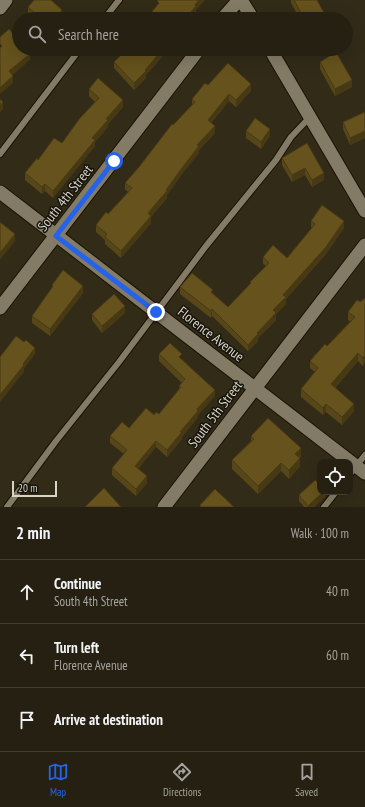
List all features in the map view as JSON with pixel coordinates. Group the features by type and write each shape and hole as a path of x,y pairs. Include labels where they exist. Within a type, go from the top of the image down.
{"street":[{"path":"0,8 6,0"},
{"path":"229,12 240,0 248,12"},
{"name":"South 4th Street","path":"0,308 194,56"},
{"path":"274,56 365,211"},
{"name":"Florence Avenue","path":"0,192 255,388 357,471"},
{"name":"South 5th Street","path":"164,507 365,245"}],"lane":[{"path":"110,12 119,0"},
{"path":"0,154 75,56"},
{"path":"7,507 206,246 276,160 291,137 310,117"},
{"path":"357,471 365,455"},
{"path":"324,507 334,495"}],"building":[{"path":"34,0 51,0 62,10 60,12 33,12 28,7"},
{"path":"199,0 191,12 152,12 159,3 157,1"},
{"path":"294,0 317,0 324,12 300,12"},
{"path":"9,29 12,33 12,56 28,56 9,71 13,76 0,88 0,48 2,46 0,44 0,37"},
{"path":"120,56 157,56 145,70 146,71 134,83 114,62"},
{"path":"330,56 338,56 352,80 335,89 320,62"},
{"path":"228,63 251,84 236,100 229,94 208,120 215,126 197,145 199,146 166,190 167,191 148,213 151,216 121,251 105,237 107,234 96,225 106,212 108,214 132,188 125,183 172,124 173,125 195,102 192,99 205,83 208,85"},
{"path":"98,78 123,100 92,138 95,140 53,191 45,184 42,187 25,173 37,158 38,160 54,138 62,143 80,118 99,98 89,89"},
{"path":"0,99 3,102 0,106"},
{"path":"365,112 365,131 350,138 343,122"},
{"path":"255,118 270,129 261,142 246,131"},
{"path":"307,143 324,173 312,180 305,168 292,175 282,158"},
{"path":"322,205 344,221 326,247 283,295 286,297 273,310 276,313 248,345 212,309 211,311 180,287 192,273 213,290 211,292 228,307 269,263 263,257 273,245 287,258 315,224 311,221"},
{"path":"0,222 15,234 0,253"},
{"path":"63,270 83,286 50,329 32,316"},
{"path":"114,294 125,306 102,326 92,314"},
{"path":"365,298 365,355 363,358 358,353 331,384 354,404 342,417 326,404 323,408 301,389 318,368 310,361 325,344 327,346 355,317 348,312 357,300 360,302"},
{"path":"16,336 24,342 26,340 35,348 23,364 24,365 0,395 0,357"},
{"path":"170,343 182,354 179,357 215,390 197,409 198,411 167,450 156,441 135,466 147,476 136,489 112,468 127,450 110,436 122,422 129,428 146,408 154,415 156,412 159,414 181,387 179,386 185,379 159,354"},
{"path":"268,418 301,448 295,454 300,458 289,470 281,463 258,486 232,460 254,439 251,436"},
{"path":"315,480 317,482 317,495 320,495 308,506 299,495"},
{"path":"104,488 121,507 85,507"},
{"path":"215,489 234,507 201,507 200,505"}],"route":[{"path":"114,161 56,236 156,312"}]}
